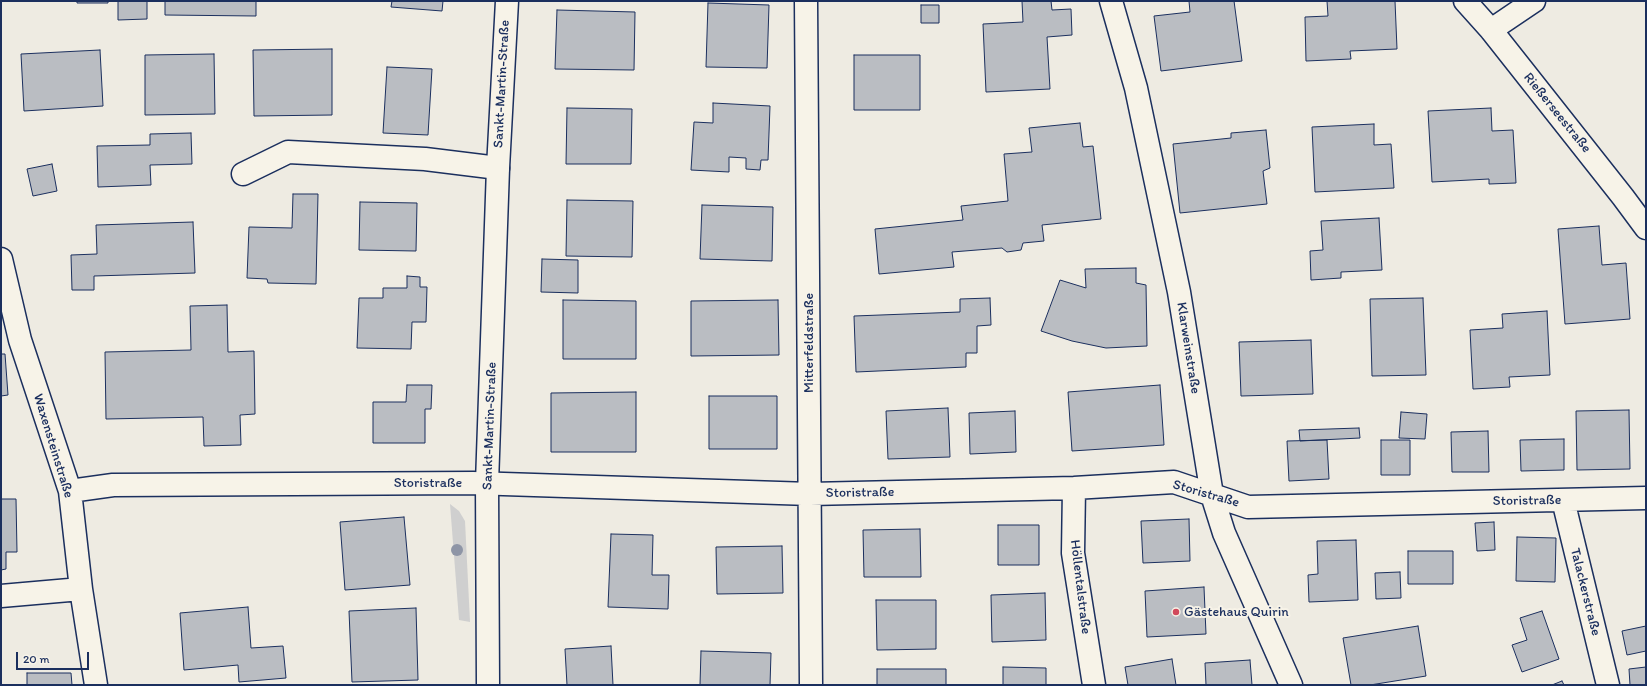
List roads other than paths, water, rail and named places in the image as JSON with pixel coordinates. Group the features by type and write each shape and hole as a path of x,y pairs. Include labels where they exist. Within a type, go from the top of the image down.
{"street":[{"name":"Sankt-Martin-Straße","path":"488,685 487,483 498,168 507,1"},
{"name":"Mitterfeldstraße","path":"806,1 811,685"},
{"name":"Klarweinstraße","path":"1111,1 1136,88 1179,292 1212,495 1224,533 1291,685"},
{"name":"Rießerseestraße","path":"1465,1 1491,30 1646,228"},
{"path":"1491,30 1534,1"},
{"name":"Sankt-Martin-Straße","path":"243,174 288,152 425,159 498,168"},
{"name":"Waxensteinstraße","path":"1,259 20,340 70,491 81,589 96,685"},
{"name":"Storistraße","path":"70,491 112,485 487,483 810,494 1074,488 1174,482 1248,507 1646,498"},
{"name":"Höllentalstraße","path":"1074,488 1073,553 1094,685"},
{"name":"Talackerstraße","path":"1563,500 1608,685"},
{"path":"1,596 81,589"}],"place":[{"name":"Gästehaus Quirin","path":"1176,612"}]}
